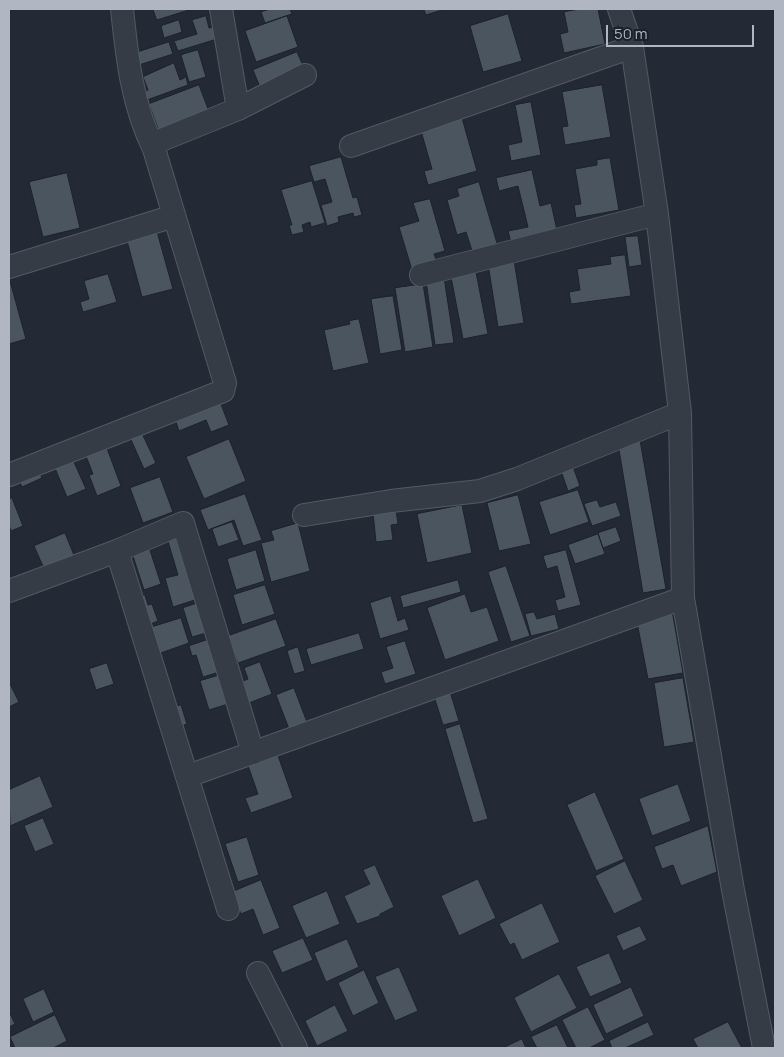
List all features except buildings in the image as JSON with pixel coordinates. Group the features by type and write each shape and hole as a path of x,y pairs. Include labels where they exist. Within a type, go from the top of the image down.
{"street":[{"path":"9,475 223,391 225,383 154,149 145,131 128,68 122,9"},
{"path":"221,9 238,108"},
{"path":"619,9 632,47 657,214 680,413 684,598 733,890 764,1048"},
{"path":"351,146 632,47"},
{"path":"154,149 159,141 238,108 305,75"},
{"path":"422,275 657,214"},
{"path":"9,266 174,216"},
{"path":"304,515 391,501 480,491 517,479 680,413"},
{"path":"9,591 117,551 183,523 253,752"},
{"path":"117,551 228,909"},
{"path":"188,776 684,598"},
{"path":"258,972 296,1048"}]}
